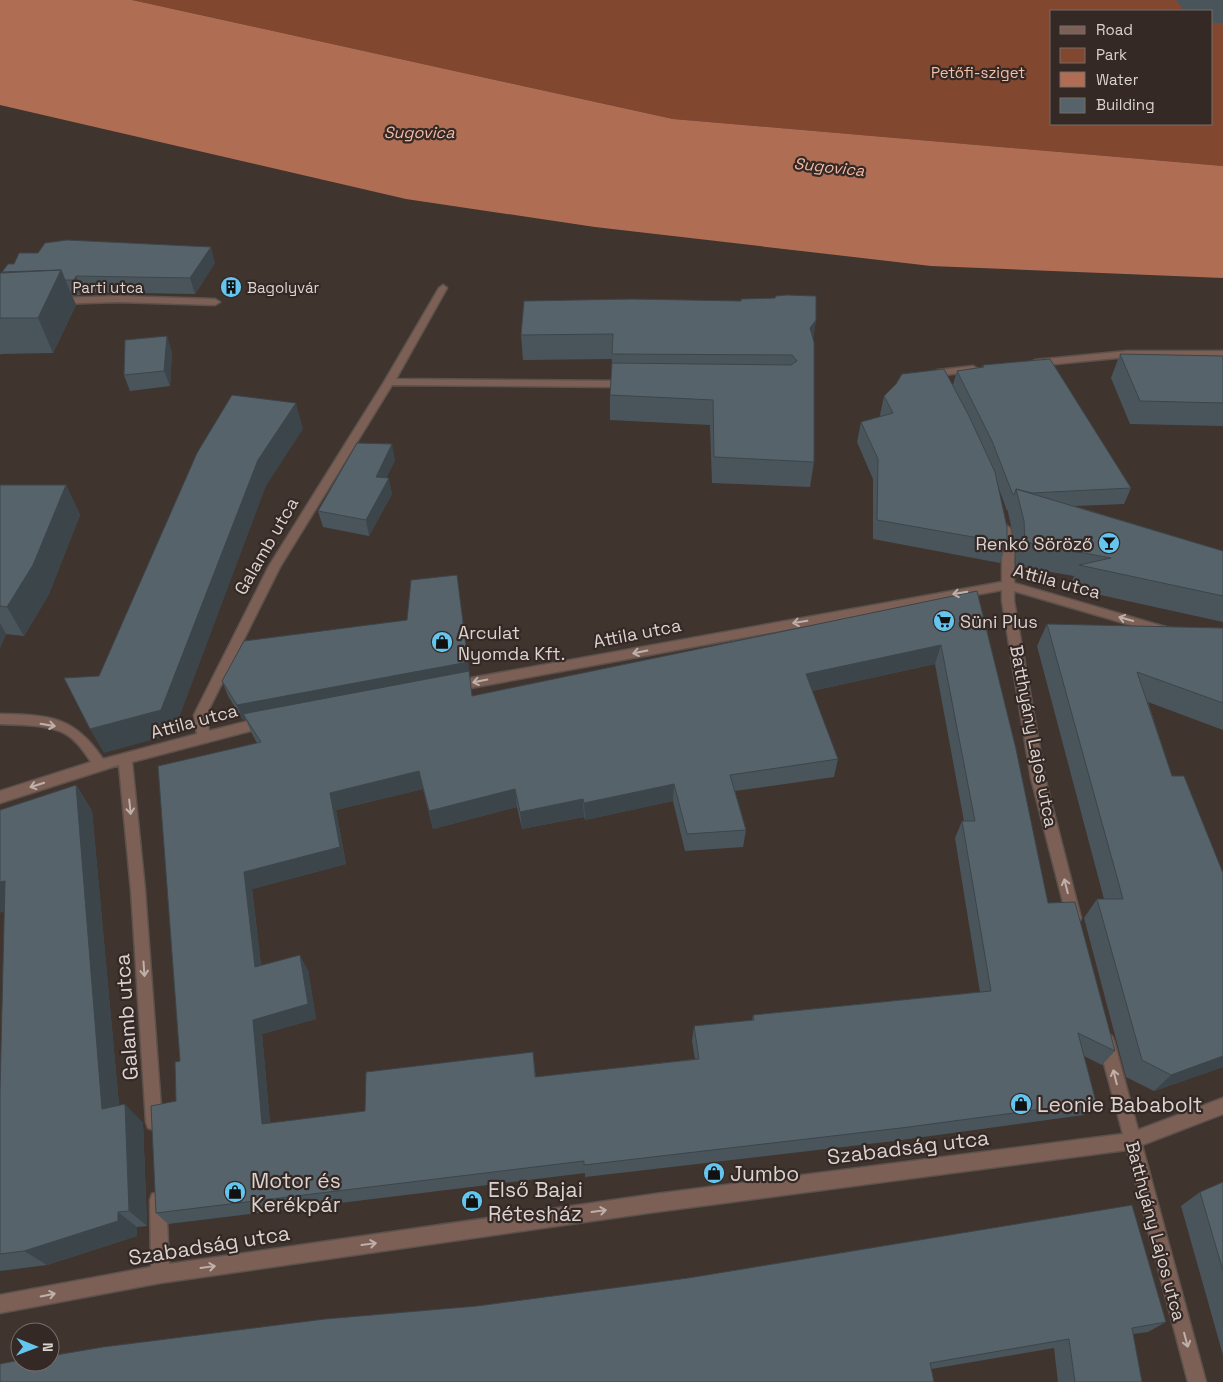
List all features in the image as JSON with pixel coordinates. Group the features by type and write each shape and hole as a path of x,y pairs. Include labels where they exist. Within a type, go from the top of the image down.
{"street":[{"name":"Galamb utca","path":"204,738 200,715 276,566 443,288"},
{"name":"Parti utca","path":"49,301 118,299 216,302"},
{"path":"1023,364 1127,354 1223,354"},
{"path":"947,390 938,373 985,368"},
{"path":"388,382 638,384"},
{"name":"Batthyány Lajos utca","path":"1001,518 1008,546 1008,601 1038,778 1078,932"},
{"name":"Attila utca","path":"445,688 1008,585 1176,634"},
{"path":"0,719 16,719 66,727 92,751 100,765"},
{"name":"Attila utca","path":"0,797 125,758 279,719"},
{"name":"Galamb utca","path":"125,758 138,890 155,1133"},
{"name":"Batthyány Lajos utca","path":"1103,1029 1197,1382"},
{"name":"Szabadság utca","path":"0,1304 160,1274 655,1203 1132,1141 1223,1106"},
{"path":"158,1181 160,1274"}],"green space":[{"name":"Petőfi-sziget","path":"132,0 1223,0 1223,166 673,119"}],"water":[{"name":"Sugovica","path":"0,0 132,0 673,119 1223,166 1223,278 931,266 595,227 406,199 0,105"}],"building":[{"path":"67,240 211,247 190,278 76,276 74,280 65,280 61,270 2,272 8,264 14,264 19,253 38,253 45,243"},
{"path":"61,270 38,318 0,318 0,273"},
{"path":"776,296 816,296 816,320 810,328 814,342 814,462 714,457 713,400 610,395 612,363 791,365 797,361 792,355 612,354 613,334 521,335 524,301 632,299 741,301 741,299 775,298"},
{"path":"167,336 164,371 124,375 125,340"},
{"path":"1120,354 1223,356 1223,403 1140,401"},
{"path":"1050,359 1131,488 1032,493 1016,489 1013,495 992,441 957,371 984,367 983,365"},
{"path":"944,369 969,416 995,472 1007,527 1007,543 877,520 878,459 861,422 893,413 884,396 896,384 902,374"},
{"path":"232,395 296,403 258,460 161,710 90,729 64,678 99,676 197,453"},
{"path":"357,443 392,444 376,477 389,478 366,520 318,511"},
{"path":"0,485 66,485 33,565 7,607 0,606"},
{"path":"1016,489 1223,551 1223,596 1079,565 1111,558 1025,542 1024,521"},
{"path":"457,575 468,662 237,705 222,681 244,641 407,620 411,580"},
{"path":"977,591 1016,749 1048,903 1075,902 1115,1051 1078,1033 1096,1102 901,1128 584,1165 584,1161 156,1213 151,1106 176,1101 175,1062 180,1061 158,766 261,742 243,714 469,671 472,696","holes":["941,645 975,821 962,821 991,991 753,1015 754,1020 694,1026 699,1059 535,1077 533,1052 366,1072 365,1111 262,1124 253,1020 308,1004 300,955 255,967 244,872 340,847 330,793 419,771 429,811 515,789 520,812 583,799 584,803 674,784 687,834 746,830 730,775 838,759 806,674"]},
{"path":"1047,624 1223,628 1223,703 1137,672 1172,776 1184,776 1223,873 1223,1056 1171,1075 1142,1060 1097,899 1123,899"},
{"path":"76,785 102,1109 125,1104 129,1211 118,1212 118,1221 24,1251 0,1254 0,1092 5,881 0,882 0,810"},
{"path":"1223,1182 1223,1271 1200,1192"},
{"path":"1132,1205 1166,1322 1132,1328 1142,1382 1075,1382 1069,1339 930,1363 934,1382 0,1382 0,1364 10,1362 10,1372 60,1372 60,1354 103,1347 325,1319 477,1306 688,1278"}],"place":[{"name":"Bagolyvár","path":"231,287"},
{"name":"Renkó Söröző","path":"1109,543"},
{"name":"Süni Plus","path":"944,621"},
{"name":"Arculat Nyomda Kft.","path":"442,642"},
{"name":"Leonie Bababolt","path":"1021,1104"},
{"name":"Jumbo","path":"714,1173"},
{"name":"Motor és Kerékpár","path":"235,1192"},
{"name":"Első Bajai Rétesház","path":"472,1201"}]}
